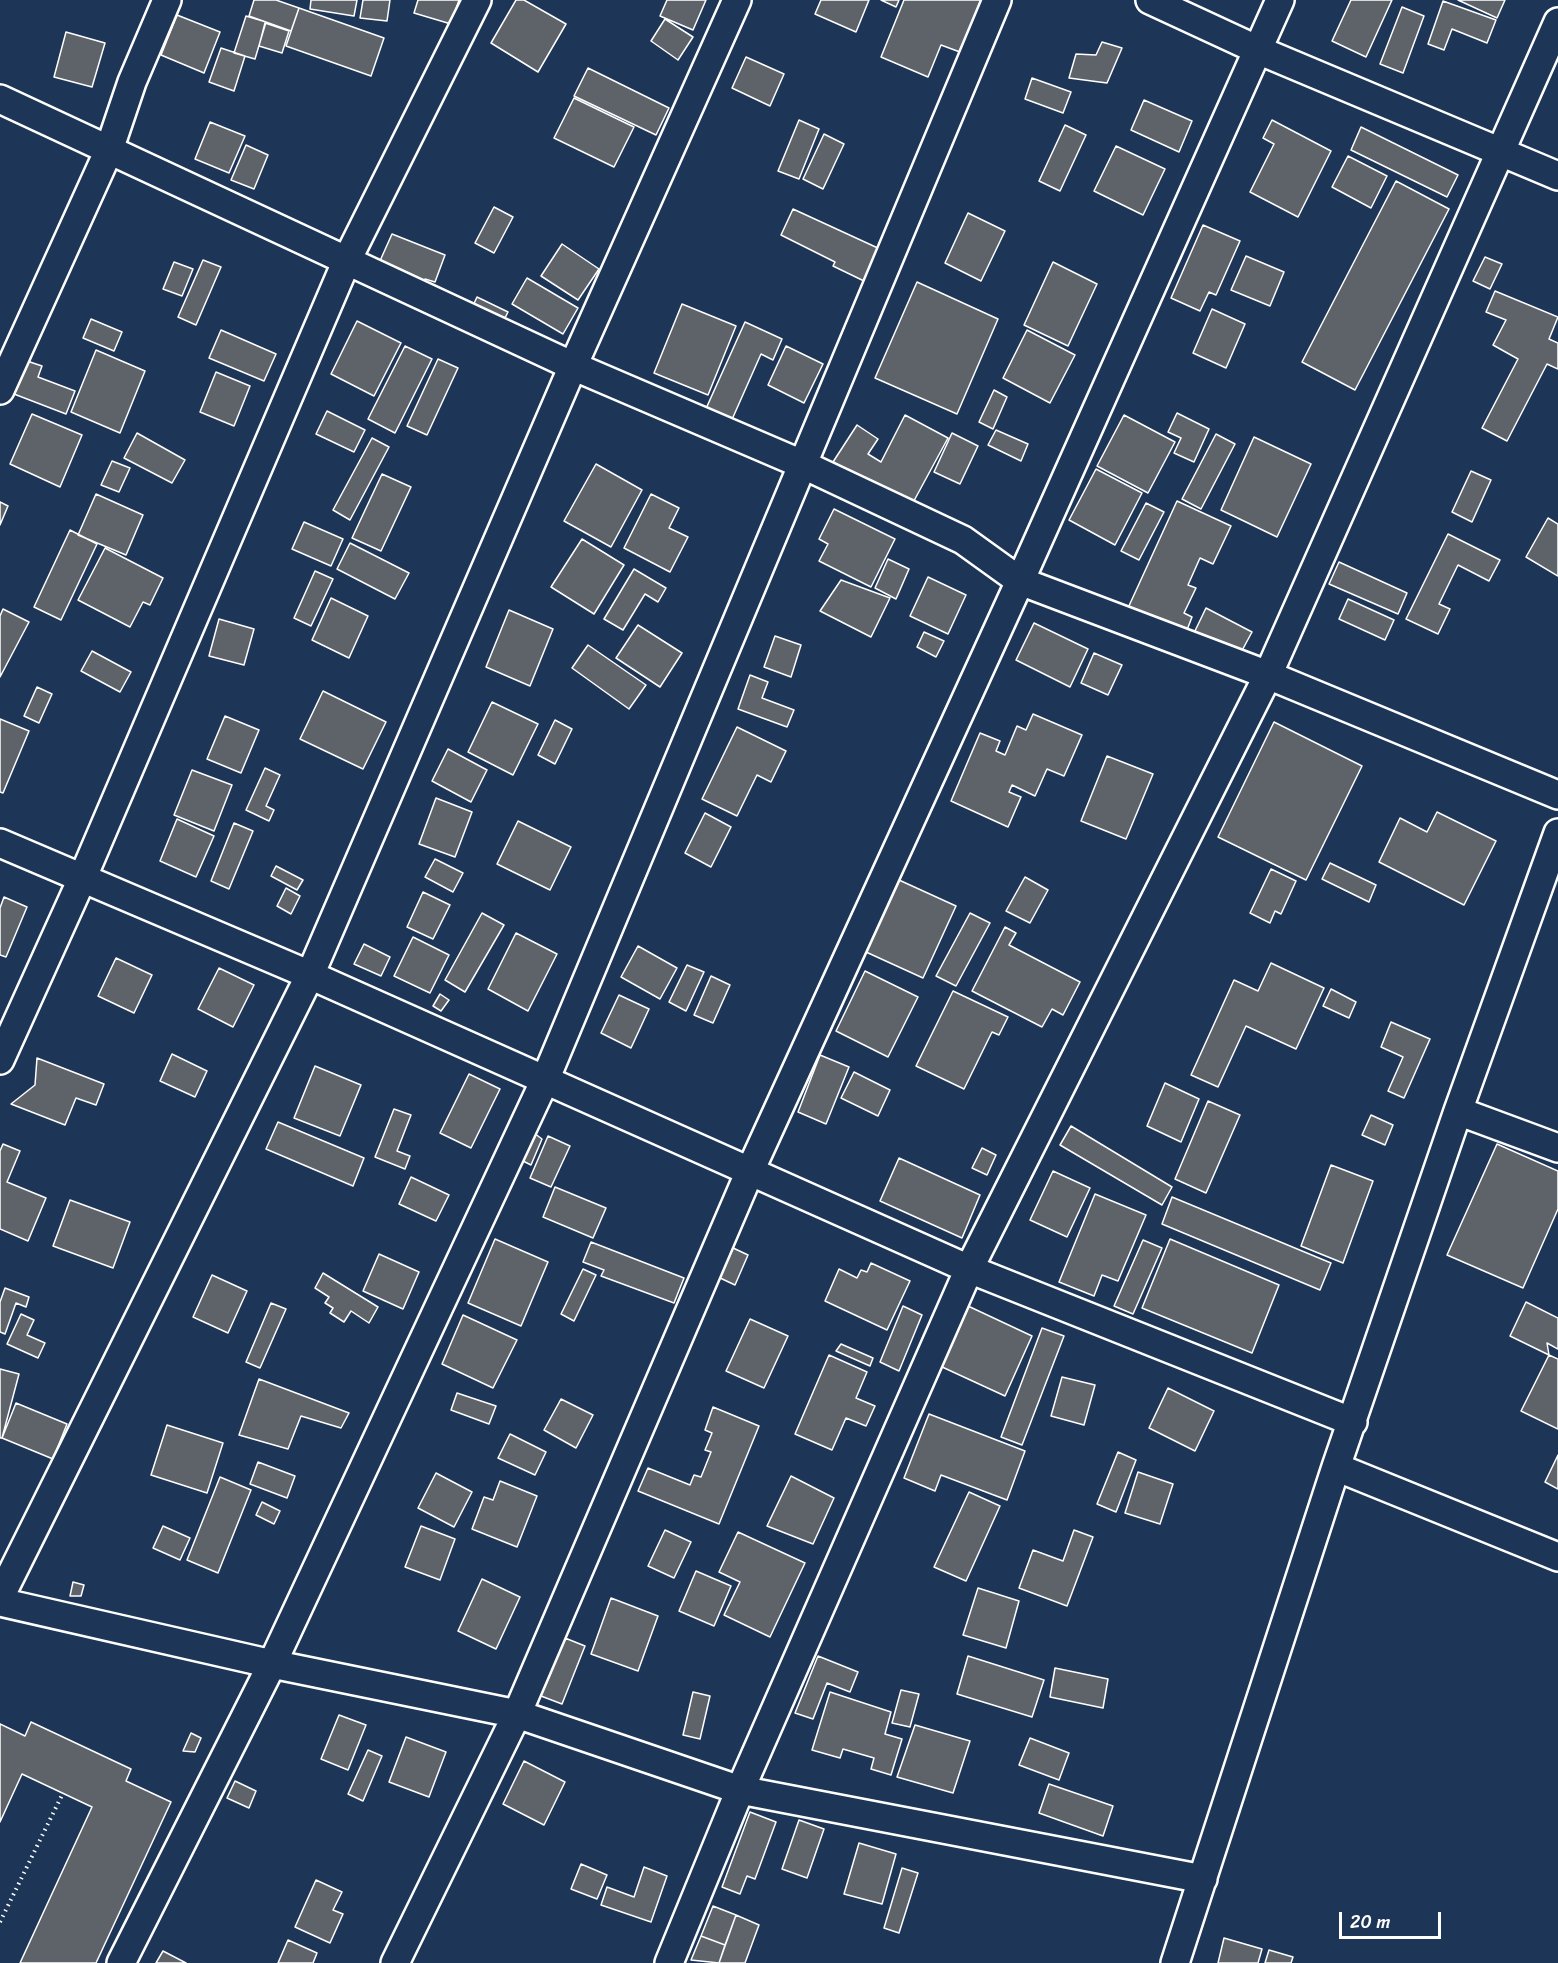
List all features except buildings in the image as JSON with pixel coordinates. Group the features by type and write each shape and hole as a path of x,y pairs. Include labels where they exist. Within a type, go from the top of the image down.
{"street":[{"path":"0,390 109,150 132,82 167,0"},
{"path":"0,1060 82,879 347,260 477,0"},
{"path":"737,0 573,366 310,975 0,1600 272,1664 517,1714 740,1790 1203,1879"},
{"path":"121,1963 272,1664 545,1080 997,0"},
{"path":"1150,0 1258,50 1558,176"},
{"path":"395,1963 517,1714 750,1171 1020,581 1280,0"},
{"path":"669,1963 740,1790 969,1269 1268,675 1499,150 1558,22"},
{"path":"0,99 573,366 804,465 963,540 1020,581 1268,675 1558,795"},
{"path":"1175,1963 1335,1467 1353,1422 1458,1111 1557,841"},
{"path":"0,843 310,975 969,1269 1353,1422"},
{"path":"1458,1111 1558,1148"},
{"path":"1335,1467 1558,1557"}],"path":[{"path":"0,1922 63,1793"}]}
